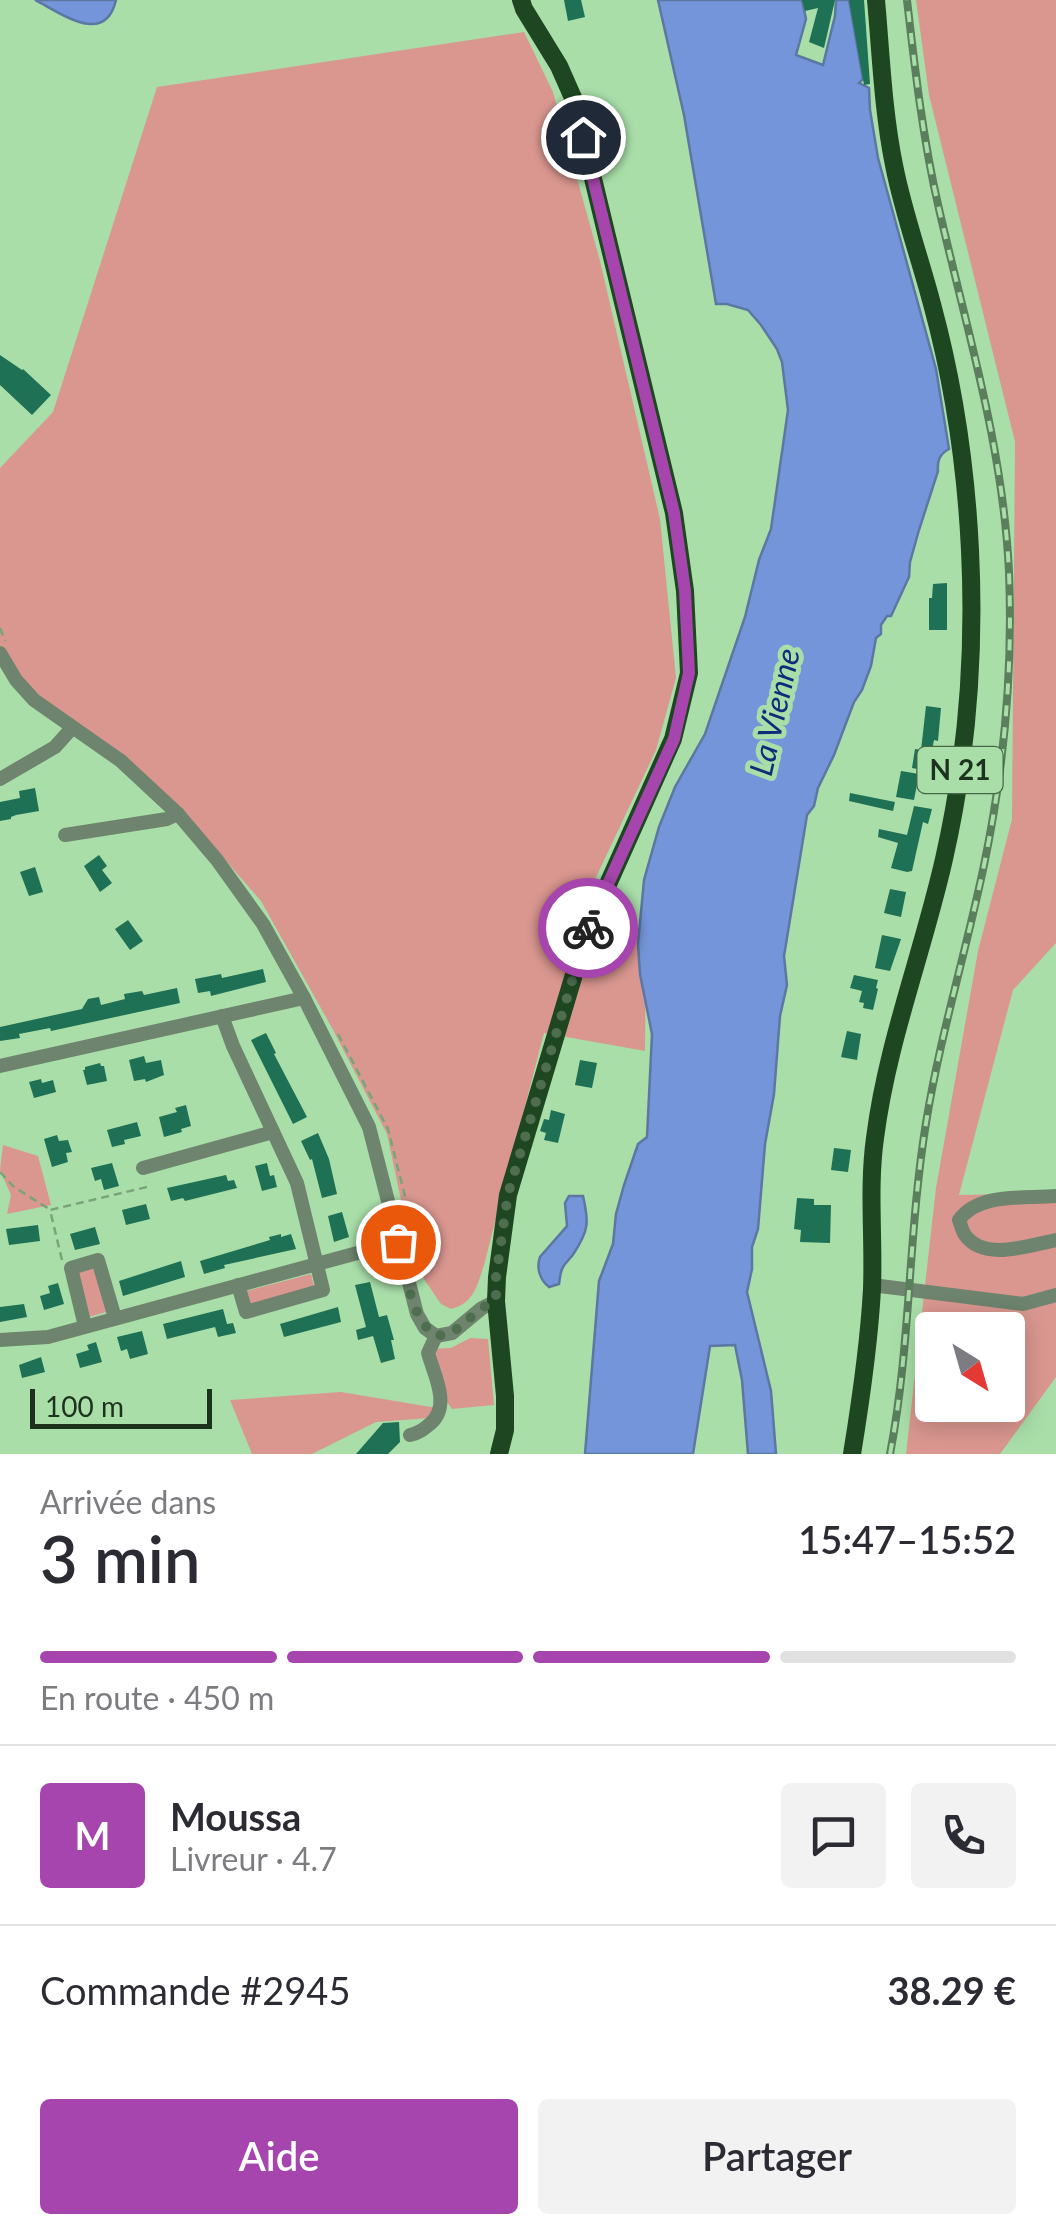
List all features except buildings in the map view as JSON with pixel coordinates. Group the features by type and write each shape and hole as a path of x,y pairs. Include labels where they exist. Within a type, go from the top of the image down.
{"main road":[{"path":"499,1454 506,1430 506,1396 496,1277 508,1194 587,930 674,739 689,673 685,591 674,513 574,100 521,0"},
{"name":"N 21","path":"852,1454 863,1387 872,1285 875,1137 955,802 964,742 971,628 970,551 956,414 933,306 894,167 876,0"}],"street":[{"path":"0,653 34,700 121,761 178,814 248,900 304,998 369,1127 417,1314 425,1328 436,1336 452,1333 496,1300"},
{"path":"0,779 55,747 72,728"},
{"path":"66,835 167,820 178,814"},
{"path":"0,1066 304,998"},
{"path":"222,1016 297,1184 324,1290 246,1312 238,1285"},
{"path":"143,1168 273,1132"},
{"path":"1056,1196 981,1202 967,1209 959,1220 966,1236 979,1247 1009,1250 1056,1240"},
{"path":"0,1340 48,1336 398,1242"},
{"path":"84,1326 71,1268 98,1260 115,1318"},
{"path":"872,1285 1024,1304 1056,1295"},
{"path":"410,1435 417,1434 440,1414 442,1404 428,1354 436,1336"}],"path":[{"path":"50,1210 147,1187 143,1168"},
{"path":"0,1172 14,1187 50,1210 63,1261 71,1268"}],"shaded area":[{"path":"916,0 1056,0 1056,943 1013,990 959,1195 1056,1193 1056,1377 1025,1420 1025,1312 922,1312 936,1188 978,951 1012,819 1015,442 929,95"},
{"path":"524,32 553,92 600,261 660,519 676,678 656,750 583,905 646,932 645,1051 544,1033 479,1280 470,1298 451,1309 441,1304 415,1266 387,1134 261,901 178,806 36,693 0,645 0,468 53,412 157,87"},
{"path":"3,1145 38,1156 51,1205 7,1214 11,1195 0,1170"},
{"path":"95,1266 106,1312 89,1317 77,1271"},
{"path":"311,1274 314,1287 250,1305 246,1291"},
{"path":"470,1338 488,1339 494,1405 452,1409 434,1349 451,1348"},
{"path":"915,1374 915,1422 1023,1422 1000,1454 906,1454"},
{"path":"341,1392 437,1408 430,1418 376,1422 312,1454 252,1454 230,1400"}],"water":[{"path":"35,0 116,0 102,22 92,24 69,18"},
{"name":"La Vienne","path":"658,0 802,0 806,19 796,55 823,65 836,0 849,0 863,79 859,83 869,88 878,158 936,369 949,449 939,461 909,577 891,616 881,625 862,690 807,815 784,956 787,985 747,1292 771,1391 776,1454 748,1454 735,1345 710,1346 693,1454 585,1454 599,1281 613,1244 624,1185 638,1144 647,1137 652,1034 638,944 644,880 659,827 675,787 705,734 745,617 771,529 788,410 782,362 761,325 748,310 716,304 684,115"},
{"path":"569,1196 583,1196 585,1232 562,1269 559,1284 549,1287 540,1274 539,1261 567,1226 565,1203"}],"railway":[{"path":"890,1454 902,1372 926,1123 991,829 1006,720 1010,646 1009,572 992,434 933,183 907,0"}],"way so far":[{"path":"398,1242 417,1314 425,1328 436,1336 452,1333 496,1300 508,1194 588,928"}],"route":[{"path":"583,137 674,513 685,591 689,673 674,739 588,928"}]}
